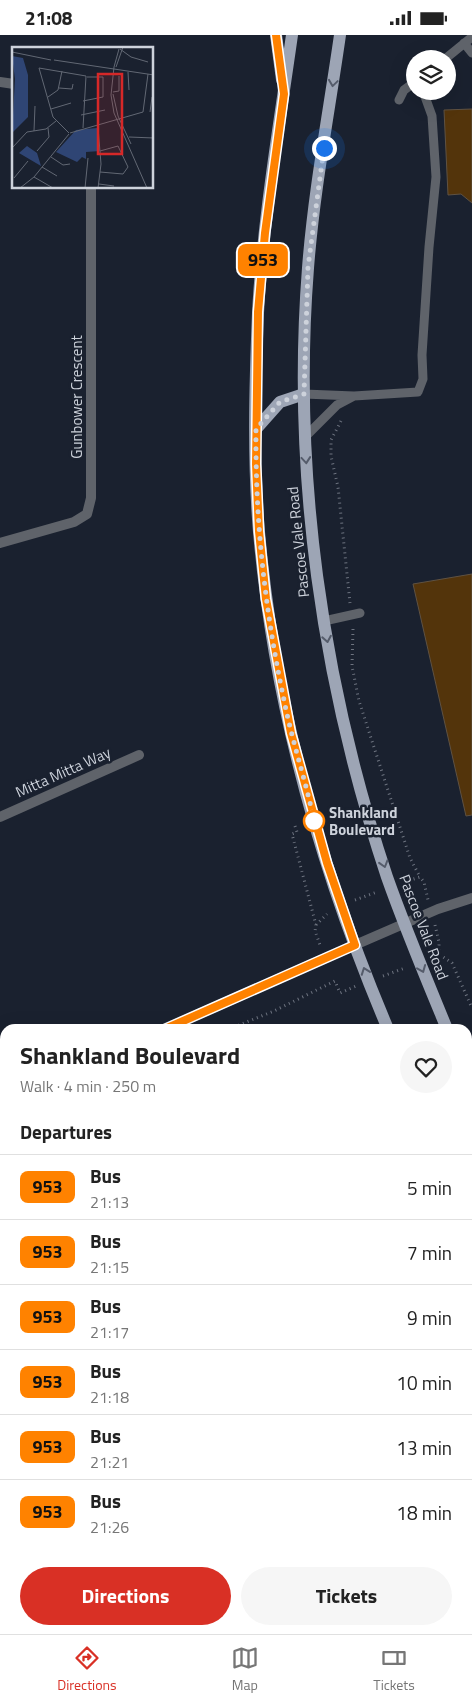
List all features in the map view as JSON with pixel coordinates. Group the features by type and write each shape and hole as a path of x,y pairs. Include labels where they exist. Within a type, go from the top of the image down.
{"main road":[{"path":"276,35 284,94"},
{"path":"292,35 264,243 258,312 256,429 259,531 266,599 291,733 314,821 355,945 386,1024"},
{"name":"Pascoe Vale Road","path":"340,35 308,267 304,438 315,562 324,621 357,778 404,923 445,1024"},
{"path":"256,429 280,402 304,394"}],"street":[{"name":"Gunbower Crescent","path":"0,543 74,522 87,515 91,499 91,189"},
{"name":"Mitta Mitta Way","path":"0,817 139,755"},
{"path":"176,1024 404,923 472,898"}],"lane":[{"path":"455,50 472,37"},
{"path":"464,43 472,53"},
{"path":"399,100 406,89"},
{"path":"304,394 354,395 418,392 423,379 422,355 428,257 436,177 432,116 426,100"},
{"path":"304,438 337,405 354,395"},
{"path":"324,621 356,614"}],"path":[{"path":"324,418 342,422 331,440 331,456 338,487 356,614 352,667 359,701 410,859 420,877"},
{"path":"295,826 297,832 292,834 316,925 314,931 340,993 368,981"},
{"path":"242,1024 274,1011 335,981"}],"building":[{"path":"472,109 472,203 461,194 448,195 444,110"},
{"path":"472,574 472,815 466,816 413,584"}],"bus line":[{"name":"953","path":"176,1024 355,945 314,821 291,733 277,667 266,599 259,531 256,464 258,312 265,233 284,94 276,35"}],"place":[{"name":"Shankland Boulevard","path":"314,821"}],"route":[{"path":"314,821 284,701 266,599 257,497 256,429 268,413 280,402 304,394 308,267 324,148"}]}
